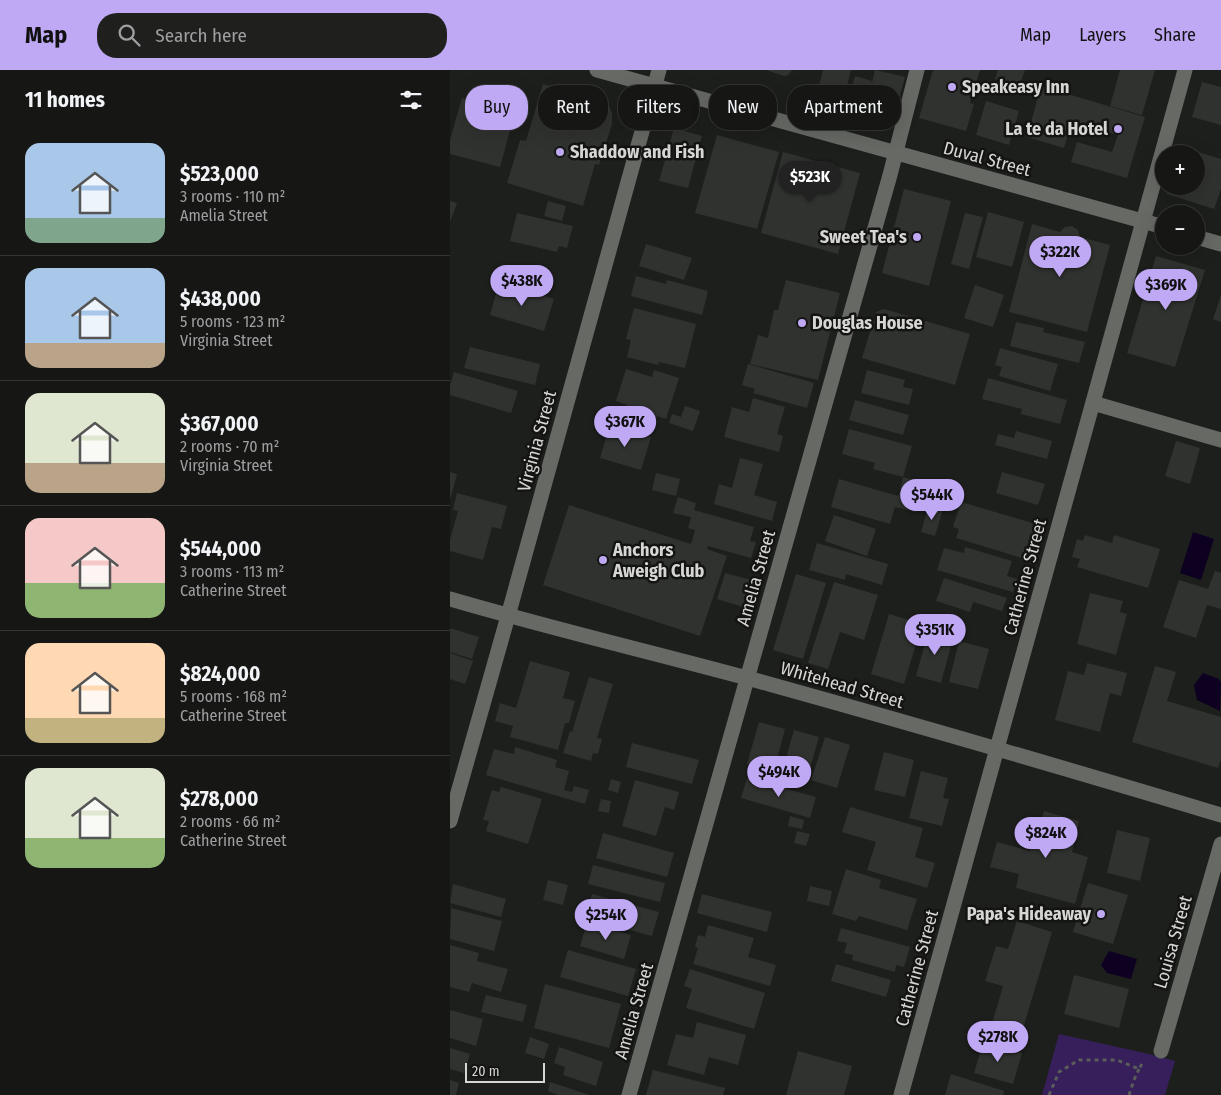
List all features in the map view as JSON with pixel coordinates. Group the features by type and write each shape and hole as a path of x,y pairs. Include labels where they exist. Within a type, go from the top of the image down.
{"street":[{"name":"Duval Street","path":"597,70 650,85"},
{"name":"Virginia Street","path":"654,85 659,70"},
{"name":"Amelia Street","path":"629,1095 917,70"},
{"name":"Catherine Street","path":"902,1095 1185,70"},
{"name":"Duval Street","path":"699,99 1155,224"},
{"name":"Virginia Street","path":"450,821 642,130"},
{"path":"1205,240 1221,244"},
{"path":"1092,403 1221,440"},
{"name":"Whitehead Street","path":"450,599 508,616 747,678 997,748 1221,814"},
{"name":"Louisa Street","path":"1161,1051 1221,844"}],"path":[{"path":"1048,1095 1059,1072 1079,1060 1117,1060 1139,1069"},
{"path":"1129,1095 1144,1061"}],"shaded area":[{"path":"1193,532 1214,539 1201,580 1180,573"},
{"path":"1203,673 1219,679 1221,683 1220,711 1197,700 1194,685"},
{"path":"1109,951 1137,959 1131,979 1107,973 1101,965"},
{"path":"1059,1034 1175,1061 1165,1095 1042,1095"}],"building":[{"path":"766,70 792,70 788,75 784,76"},
{"path":"823,70 851,70 847,85 819,85"},
{"path":"875,70 905,77 901,92 901,85 871,85"},
{"name":"Speakeasy Inn","path":"933,70 980,70 970,103 974,104 966,131 919,118"},
{"path":"998,70 1025,70 1019,87 995,79"},
{"path":"1120,70 1155,70 1142,115 1110,106"},
{"path":"855,76 872,81 871,85 852,85"},
{"path":"1202,82 1221,87 1221,125 1192,117"},
{"name":"La te da Hotel","path":"1041,86 1145,117 1127,178 1071,162 1077,142 1112,152 1118,135 1072,122 1064,148 1027,137"},
{"path":"462,98 465,99 465,130 510,130 500,167 450,154 450,140"},
{"name":"Shaddow and Fish","path":"538,101 538,130 608,130 608,106 612,113 612,124 599,165 595,164 583,206 507,183 520,140 526,141"},
{"path":"986,101 1019,111 1009,145 976,135"},
{"path":"673,130 681,130 702,136 688,188 659,181"},
{"path":"717,135 779,152 757,229 695,213"},
{"path":"783,152 860,173 838,254 761,233"},
{"path":"1205,154 1221,159 1221,189 1214,209 1170,195 1205,195"},
{"name":"Sweet Tea's","path":"904,189 951,201 929,286 882,273"},
{"path":"450,201 457,203 450,222"},
{"path":"548,201 566,206 562,221 544,216"},
{"path":"988,212 1024,222 1012,267 976,257"},
{"path":"517,213 573,226 567,248 559,246 557,252 510,241"},
{"path":"965,213 983,217 969,269 951,264"},
{"path":"1032,224 1060,232 1065,227 1072,226 1078,230 1080,237 1110,245 1087,332 1009,312"},
{"path":"646,244 692,258 684,280 639,266"},
{"path":"1156,256 1205,270 1175,367 1127,353"},
{"path":"636,276 666,284 667,280 708,291 702,315 631,296"},
{"name":"Douglas House","path":"786,280 840,293 818,380 750,364 758,335 768,338 774,310 778,310"},
{"path":"499,283 554,299 544,331 490,315"},
{"path":"975,285 1004,295 993,327 964,318"},
{"path":"1221,295 1221,322 1213,319"},
{"path":"634,308 696,324 685,368 659,362 658,365 627,357 631,340 626,339"},
{"path":"884,309 970,334 955,385 862,358 876,312"},
{"path":"1016,322 1044,328 1043,332 1085,342 1079,363 1010,346"},
{"path":"470,347 540,364 535,385 464,368"},
{"path":"1000,348 1058,364 1050,391 999,376 1002,367 995,365"},
{"path":"748,364 814,383 807,408 753,393 755,389 742,385"},
{"path":"626,369 652,377 654,370 679,378 666,419 657,416 654,426 623,417 627,405 616,401"},
{"path":"867,370 905,380 903,387 913,389 909,405 861,393"},
{"path":"454,372 518,391 511,413 450,395 450,385"},
{"path":"988,378 1067,400 1060,424 1021,414 1022,409 982,399"},
{"path":"753,398 785,407 777,434 783,436 779,452 724,437 732,407 749,412"},
{"path":"855,400 909,415 903,435 849,420"},
{"path":"685,406 700,411 693,431 669,423 672,414 681,417"},
{"path":"610,425 651,437 641,470 600,458"},
{"path":"849,429 912,446 903,477 873,469 875,463 842,454"},
{"path":"1016,431 1052,441 1047,459 995,445 998,434 1014,438"},
{"path":"1176,441 1200,448 1190,484 1165,476"},
{"path":"740,458 763,464 754,495 777,502 772,521 714,504 719,484 732,488"},
{"path":"450,472 457,474 451,497 450,497"},
{"path":"1002,472 1045,484 1038,505 996,493"},
{"path":"656,473 680,479 676,496 652,490"},
{"path":"903,477 919,481 916,493 900,489"},
{"path":"839,479 898,496 900,491 919,497 915,512 895,507 890,524 831,507"},
{"path":"457,493 507,506 501,529 492,527 483,560 450,551 450,540 458,511 453,510"},
{"path":"678,497 696,503 694,510 754,527 750,541 756,542 751,558 708,546 707,549 727,556 700,636 543,585 569,505 691,544 695,530 688,528 691,517 673,513"},
{"path":"961,502 1036,524 1025,559 956,538 959,529 953,527"},
{"path":"929,505 943,509 935,536 921,532"},
{"path":"834,515 876,529 867,556 825,541"},
{"path":"1085,535 1112,543 1114,535 1160,549 1148,588 1077,567 1080,559 1072,557 1077,539 1083,541"},
{"path":"817,543 888,564 882,585 846,574 845,580 809,570"},
{"path":"965,547 1012,561 1007,576 1017,579 1013,592 937,570 944,548 964,553"},
{"path":"1215,571 1221,573 1221,609 1207,605 1196,638 1163,627 1179,580 1208,589"},
{"path":"725,573 751,580 743,607 717,599"},
{"path":"796,574 826,583 803,659 773,650"},
{"path":"944,578 1007,598 1002,611 973,602 970,612 936,601"},
{"path":"834,582 878,595 864,640 840,632 828,669 808,663"},
{"path":"1090,593 1123,601 1120,612 1127,614 1116,655 1077,644"},
{"path":"889,614 922,624 904,684 871,674"},
{"path":"450,628 479,637 472,659 450,652"},
{"path":"929,629 954,635 941,683 916,676"},
{"path":"959,641 989,649 978,689 949,682"},
{"path":"450,653 473,661 465,684 450,679"},
{"path":"530,661 570,672 563,698 575,701 569,723 565,723 558,750 510,737 513,726 495,721 500,703 516,708"},
{"path":"1087,663 1127,673 1121,696 1110,693 1100,732 1055,720 1068,671 1084,675"},
{"path":"1155,666 1176,672 1167,701 1221,717 1221,759 1218,768 1132,742"},
{"path":"589,677 613,684 597,738 602,739 598,754 593,753 591,761 563,753 570,731 572,732"},
{"path":"759,722 785,729 774,771 747,764"},
{"path":"794,730 819,737 807,779 782,772"},
{"path":"825,737 850,745 837,788 811,780"},
{"path":"632,743 699,760 692,784 626,767"},
{"path":"515,747 557,760 555,767 569,771 564,790 572,792 574,786 589,790 585,804 486,775 494,749 514,754"},
{"path":"884,752 914,760 905,797 874,790"},
{"path":"921,771 948,778 943,798 949,799 942,826 909,818"},
{"path":"747,778 816,797 810,818 741,798"},
{"path":"611,779 621,782 618,793 608,790"},
{"path":"635,780 679,792 674,810 665,807 656,836 622,826"},
{"path":"501,787 542,799 528,844 486,831 489,821 483,820 492,790 499,792"},
{"path":"601,799 611,801 609,813 598,811"},
{"path":"850,807 923,828 915,857 935,863 927,888 867,870 876,842 842,832"},
{"path":"1044,811 1079,821 1072,852 1088,857 1075,904 1016,888 1019,874 990,867 997,842 1030,851 1032,845 1020,842 1026,823 1040,826"},
{"path":"790,816 804,820 802,829 788,826"},
{"path":"1117,830 1150,838 1140,881 1107,873"},
{"path":"797,831 810,834 806,846 794,843"},
{"path":"603,833 674,853 667,877 596,858"},
{"path":"593,865 665,883 660,902 588,884"},
{"path":"846,869 881,880 879,888 917,899 907,930 859,916 856,921 832,914"},
{"path":"548,880 568,885 563,905 543,900"},
{"name":"Papa's Hideaway","path":"1088,883 1128,895 1113,944 1073,932"},
{"path":"453,884 506,899 501,917 450,903"},
{"path":"810,886 832,891 829,906 807,901"},
{"path":"592,894 659,912 652,936 585,918"},
{"path":"702,894 772,912 767,932 697,913"},
{"path":"451,908 502,921 494,951 450,939"},
{"path":"1017,921 1052,932 1021,1035 991,1027 1003,986 985,981 996,946 1008,949"},
{"path":"587,922 631,935 624,959 580,946"},
{"path":"708,925 754,938 748,957 776,965 770,986 693,964 698,948 695,947 698,935 705,937"},
{"path":"841,928 910,947 904,967 896,965 895,972 852,960 853,955 844,953 847,943 837,941"},
{"path":"450,945 479,953 477,961 508,969 501,992 472,983 469,992 450,987"},
{"path":"568,950 636,969 628,996 560,977"},
{"path":"836,964 891,980 886,997 831,981"},
{"path":"690,969 765,993 754,1029 686,1008 692,989 684,986"},
{"path":"1074,975 1129,989 1119,1028 1064,1014"},
{"path":"545,984 621,1004 609,1048 534,1028"},
{"path":"486,995 527,1005 523,1022 481,1012"},
{"path":"450,1010 483,1019 476,1046 450,1038"},
{"path":"697,1022 746,1035 738,1065 709,1057 704,1075 667,1065 676,1034 693,1038"},
{"path":"530,1037 549,1044 544,1059 525,1053"},
{"path":"983,1043 1022,1053 1013,1084 974,1073"},
{"path":"559,1047 603,1062 596,1086 563,1075 565,1067 554,1063"},
{"path":"450,1048 470,1054 464,1073 450,1069"},
{"path":"798,1051 852,1066 844,1095 786,1095"},
{"path":"653,1070 725,1088 723,1095 646,1095"},
{"path":"951,1074 1004,1091 1003,1095 945,1095"},
{"path":"450,1080 459,1083 456,1095 450,1095"},
{"path":"550,1082 590,1095 558,1095 548,1091"}],"place":[{"name":"Speakeasy Inn","path":"952,87"},
{"name":"La te da Hotel","path":"1118,129"},
{"name":"Shaddow and Fish","path":"560,152"},
{"name":"Sweet Tea's","path":"917,237"},
{"name":"Douglas House","path":"802,323"},
{"name":"Anchors Aweigh Club","path":"603,560"},
{"name":"Papa's Hideaway","path":"1101,914"}]}
